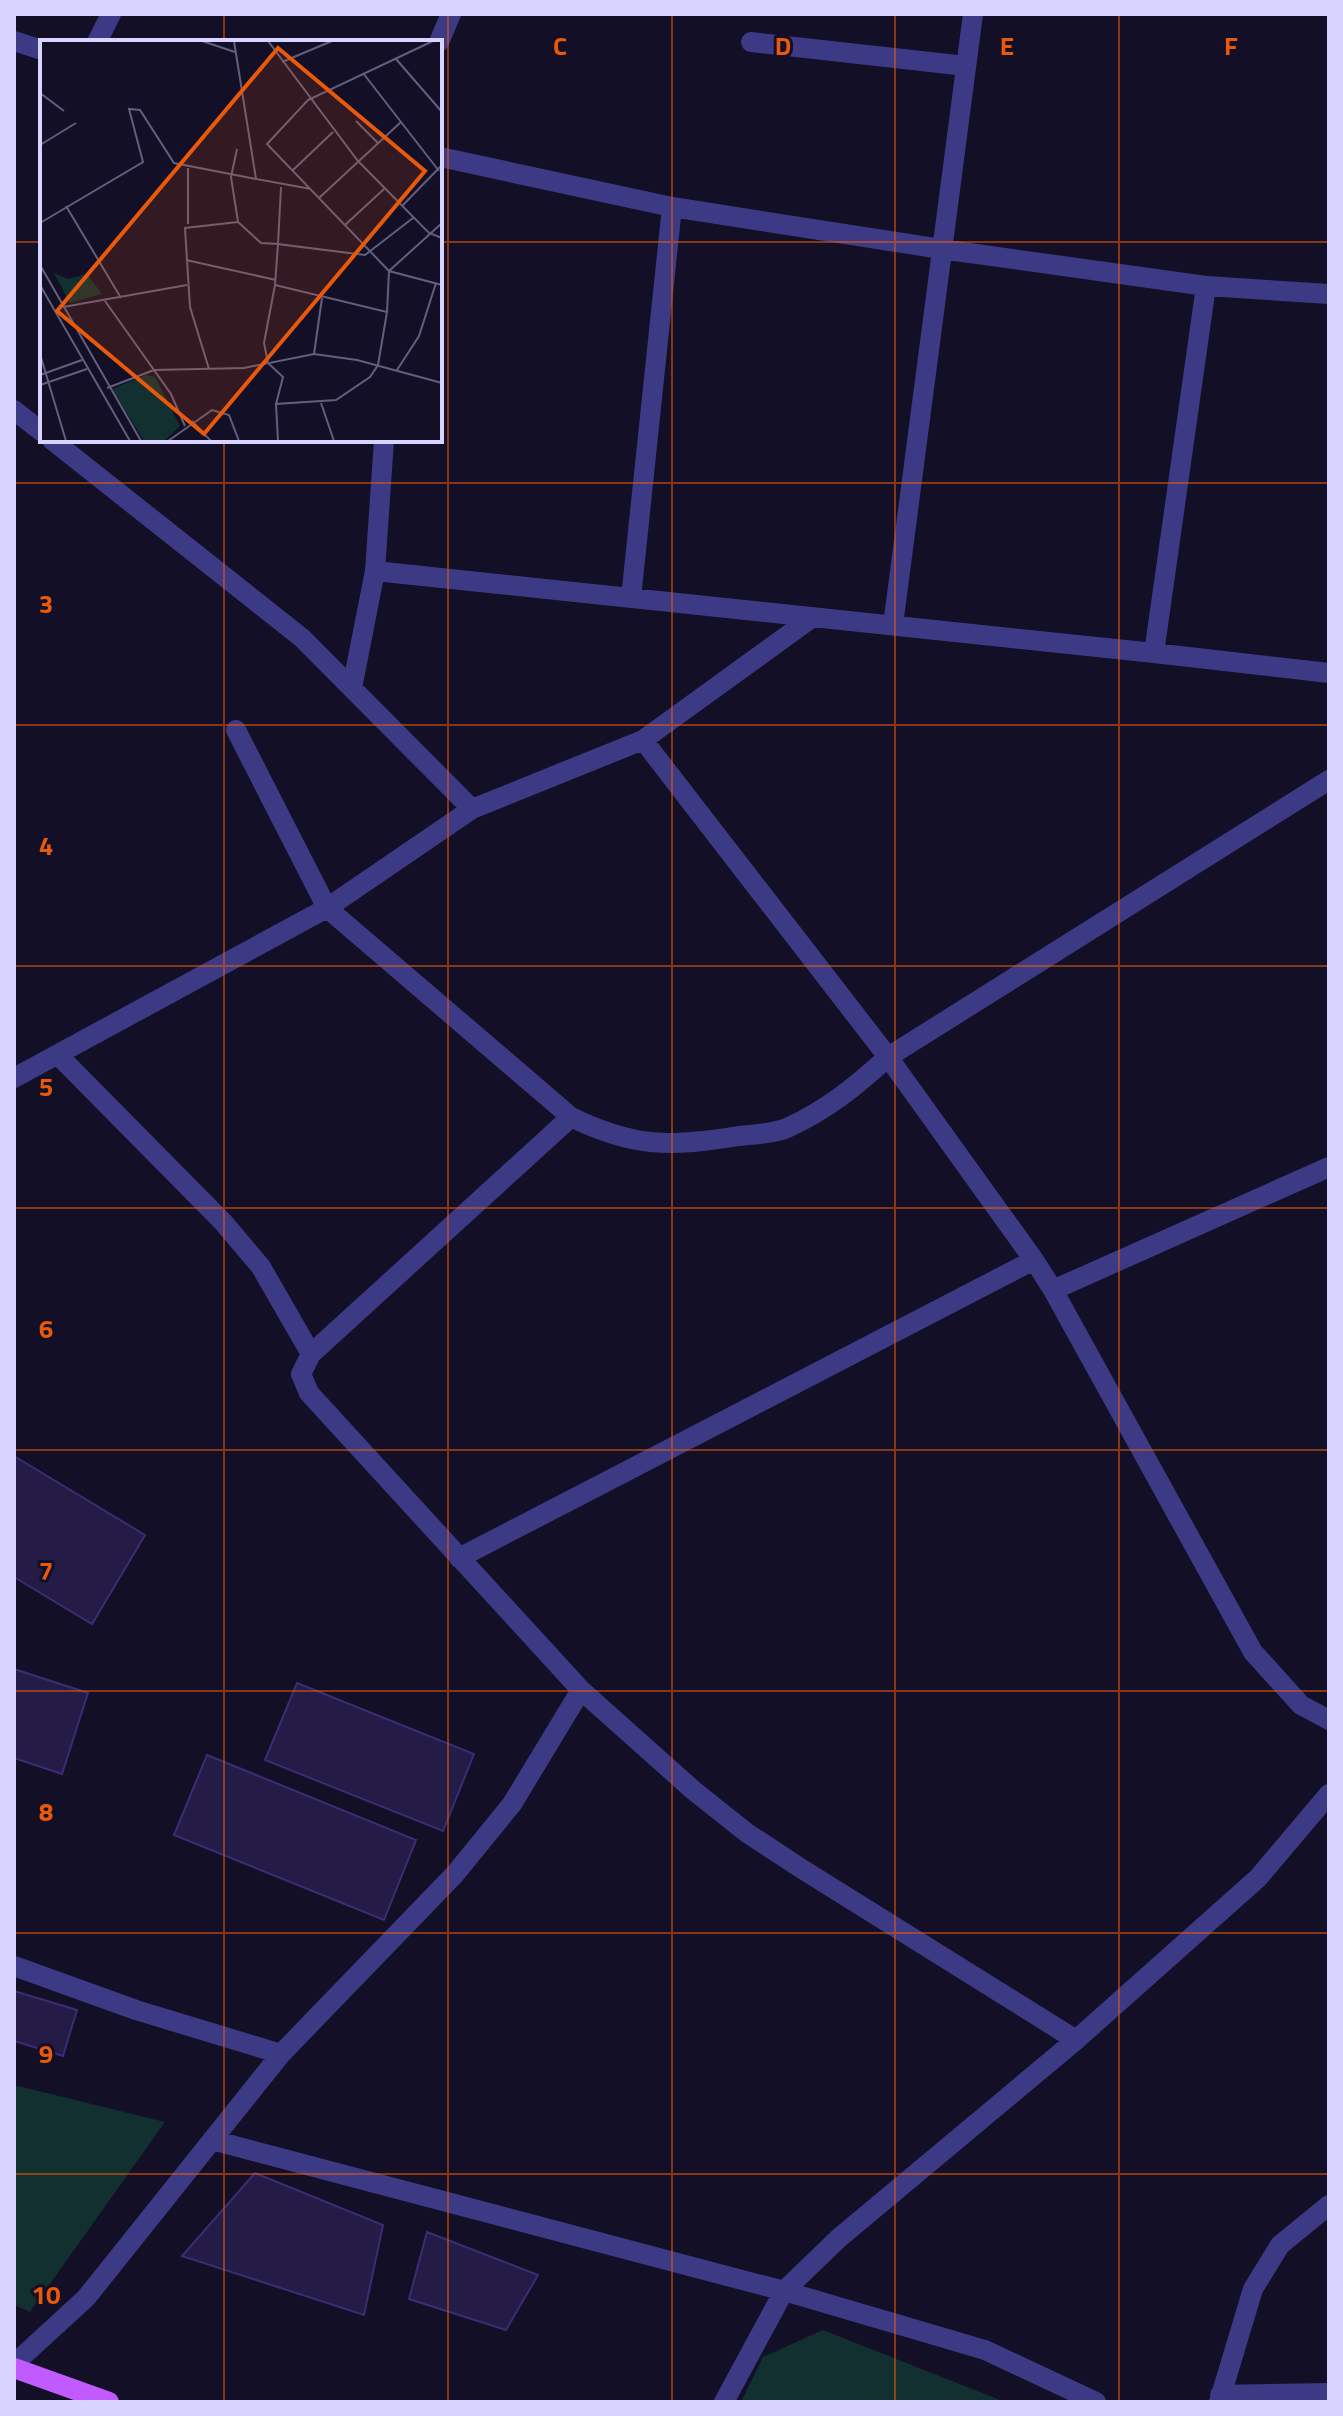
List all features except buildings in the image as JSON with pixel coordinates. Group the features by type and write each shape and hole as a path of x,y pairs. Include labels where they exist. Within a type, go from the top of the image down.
{"main road":[{"path":"14,2366 109,2402"}],"street":[{"path":"98,40 111,14"},
{"path":"440,40 451,14"},
{"path":"893,625 973,14"},
{"path":"14,41 40,49"},
{"path":"751,42 966,66"},
{"path":"442,157 672,207 941,249 1206,286 1329,294"},
{"path":"631,598 672,207"},
{"path":"1154,653 1206,286"},
{"path":"14,410 40,430"},
{"path":"55,442 302,638 472,809"},
{"path":"352,688 375,571 384,442"},
{"path":"375,571 1329,673"},
{"path":"14,1078 327,908 472,809 643,740 813,617"},
{"path":"236,730 327,908 571,1117 604,1133 649,1144 694,1143 784,1129 844,1097 888,1057 1329,780"},
{"path":"643,740 888,1057 1034,1260 1253,1652 1301,1705 1329,1720"},
{"path":"58,1055 223,1222 261,1267 311,1354"},
{"path":"571,1117 311,1354 301,1374 309,1393 581,1690 693,1790 747,1833 1076,2040"},
{"path":"1053,1290 1329,1167"},
{"path":"459,1558 1034,1260"},
{"path":"14,2366 86,2298 281,2054 455,1874 512,1804 581,1690"},
{"path":"724,2402 784,2291 839,2238 1076,2040 1258,1878 1329,1794"},
{"path":"14,1966 136,2010 281,2054"},
{"path":"212,2140 784,2291 985,2350 1096,2402"},
{"path":"1329,2205 1280,2245 1253,2289 1219,2398 1329,2393"}],"green space":[{"path":"14,2085 165,2122 30,2312 14,2305"},
{"path":"823,2330 1005,2402 741,2402 763,2357"}]}
